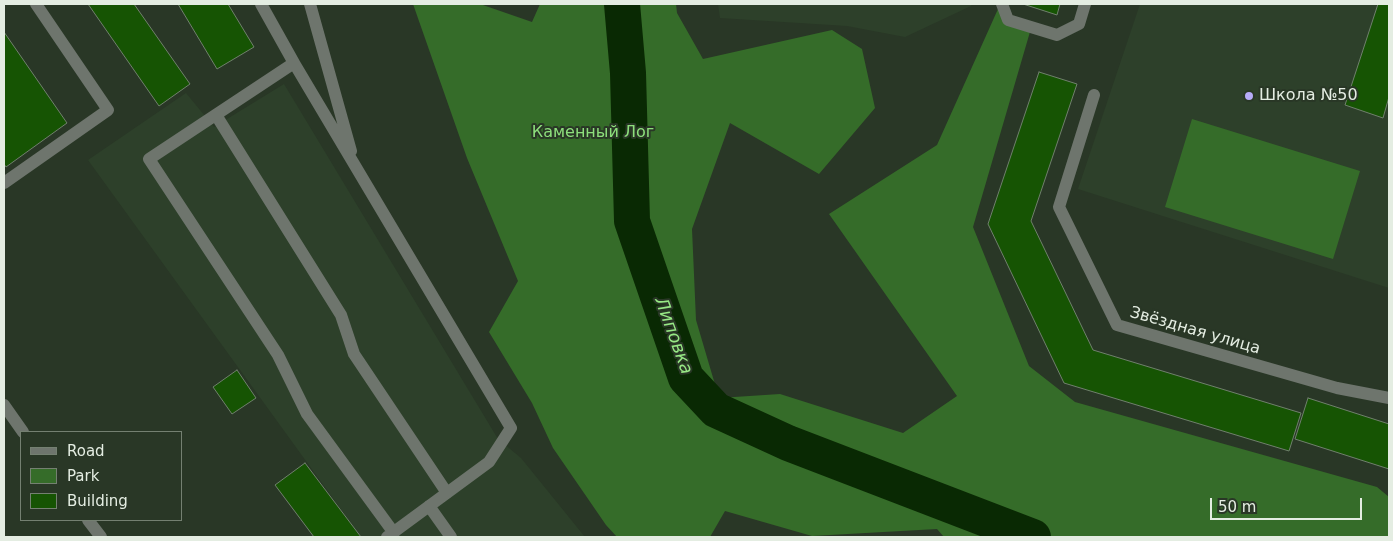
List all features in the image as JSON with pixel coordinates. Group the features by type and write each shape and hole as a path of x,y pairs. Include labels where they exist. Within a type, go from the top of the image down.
{"street":[{"path":"6,179 108,110 36,4"},
{"path":"261,4 356,169 511,428 489,462 390,535 307,414 278,355 149,159 294,63"},
{"path":"310,4 356,169"},
{"path":"1002,4 1008,20 1057,35 1079,24 1085,4"},
{"name":"Звёздная улица","path":"1094,95 1059,207 1117,325 1337,388 1389,398"},
{"path":"216,115 341,315 354,354 447,493"},
{"path":"4,406 23,431"},
{"path":"430,506 451,537"},
{"path":"89,521 101,537"}],"shaded area":[{"path":"718,4 972,4 905,37 847,26 720,18"},
{"name":"Школа №50","path":"1140,4 1389,4 1389,288 1078,189"},
{"path":"284,84 498,439 521,458 585,537 361,537 88,160 186,93 214,127"}],"green space":[{"name":"Каменный Лог","path":"413,4 480,4 532,22 540,4 676,4 677,13 703,59 832,30 862,49 875,108 819,174 730,123 692,229 696,320 719,398 780,394 903,433 957,396 829,214 937,145 998,9 1032,25 973,227 1029,366 1075,402 1377,487 1389,497 1389,537 944,537 937,529 812,536 725,511 710,537 617,537 606,525 553,448 532,403 489,332 518,281 467,158"},
{"path":"1192,119 1360,171 1333,259 1165,207"}],"building":[{"path":"88,4 134,4 190,84 159,106"},
{"path":"178,4 228,4 254,47 217,69"},
{"path":"1023,4 1060,4 1057,15"},
{"path":"1378,4 1389,4 1389,97 1383,118 1345,105"},
{"path":"4,32 67,123 6,167 4,164"},
{"path":"1039,72 1077,84 1031,221 1093,350 1301,413 1289,451 1064,383 988,224"},
{"path":"237,370 256,398 232,414 213,387"},
{"path":"1308,398 1389,424 1389,469 1295,439"},
{"path":"305,463 361,537 314,537 275,485"}],"waterway":[{"name":"Липовка","path":"622,4 628,73 632,221 686,378 716,410 788,443 1033,537"}],"place":[{"name":"Школа №50","path":"1249,96"}]}
